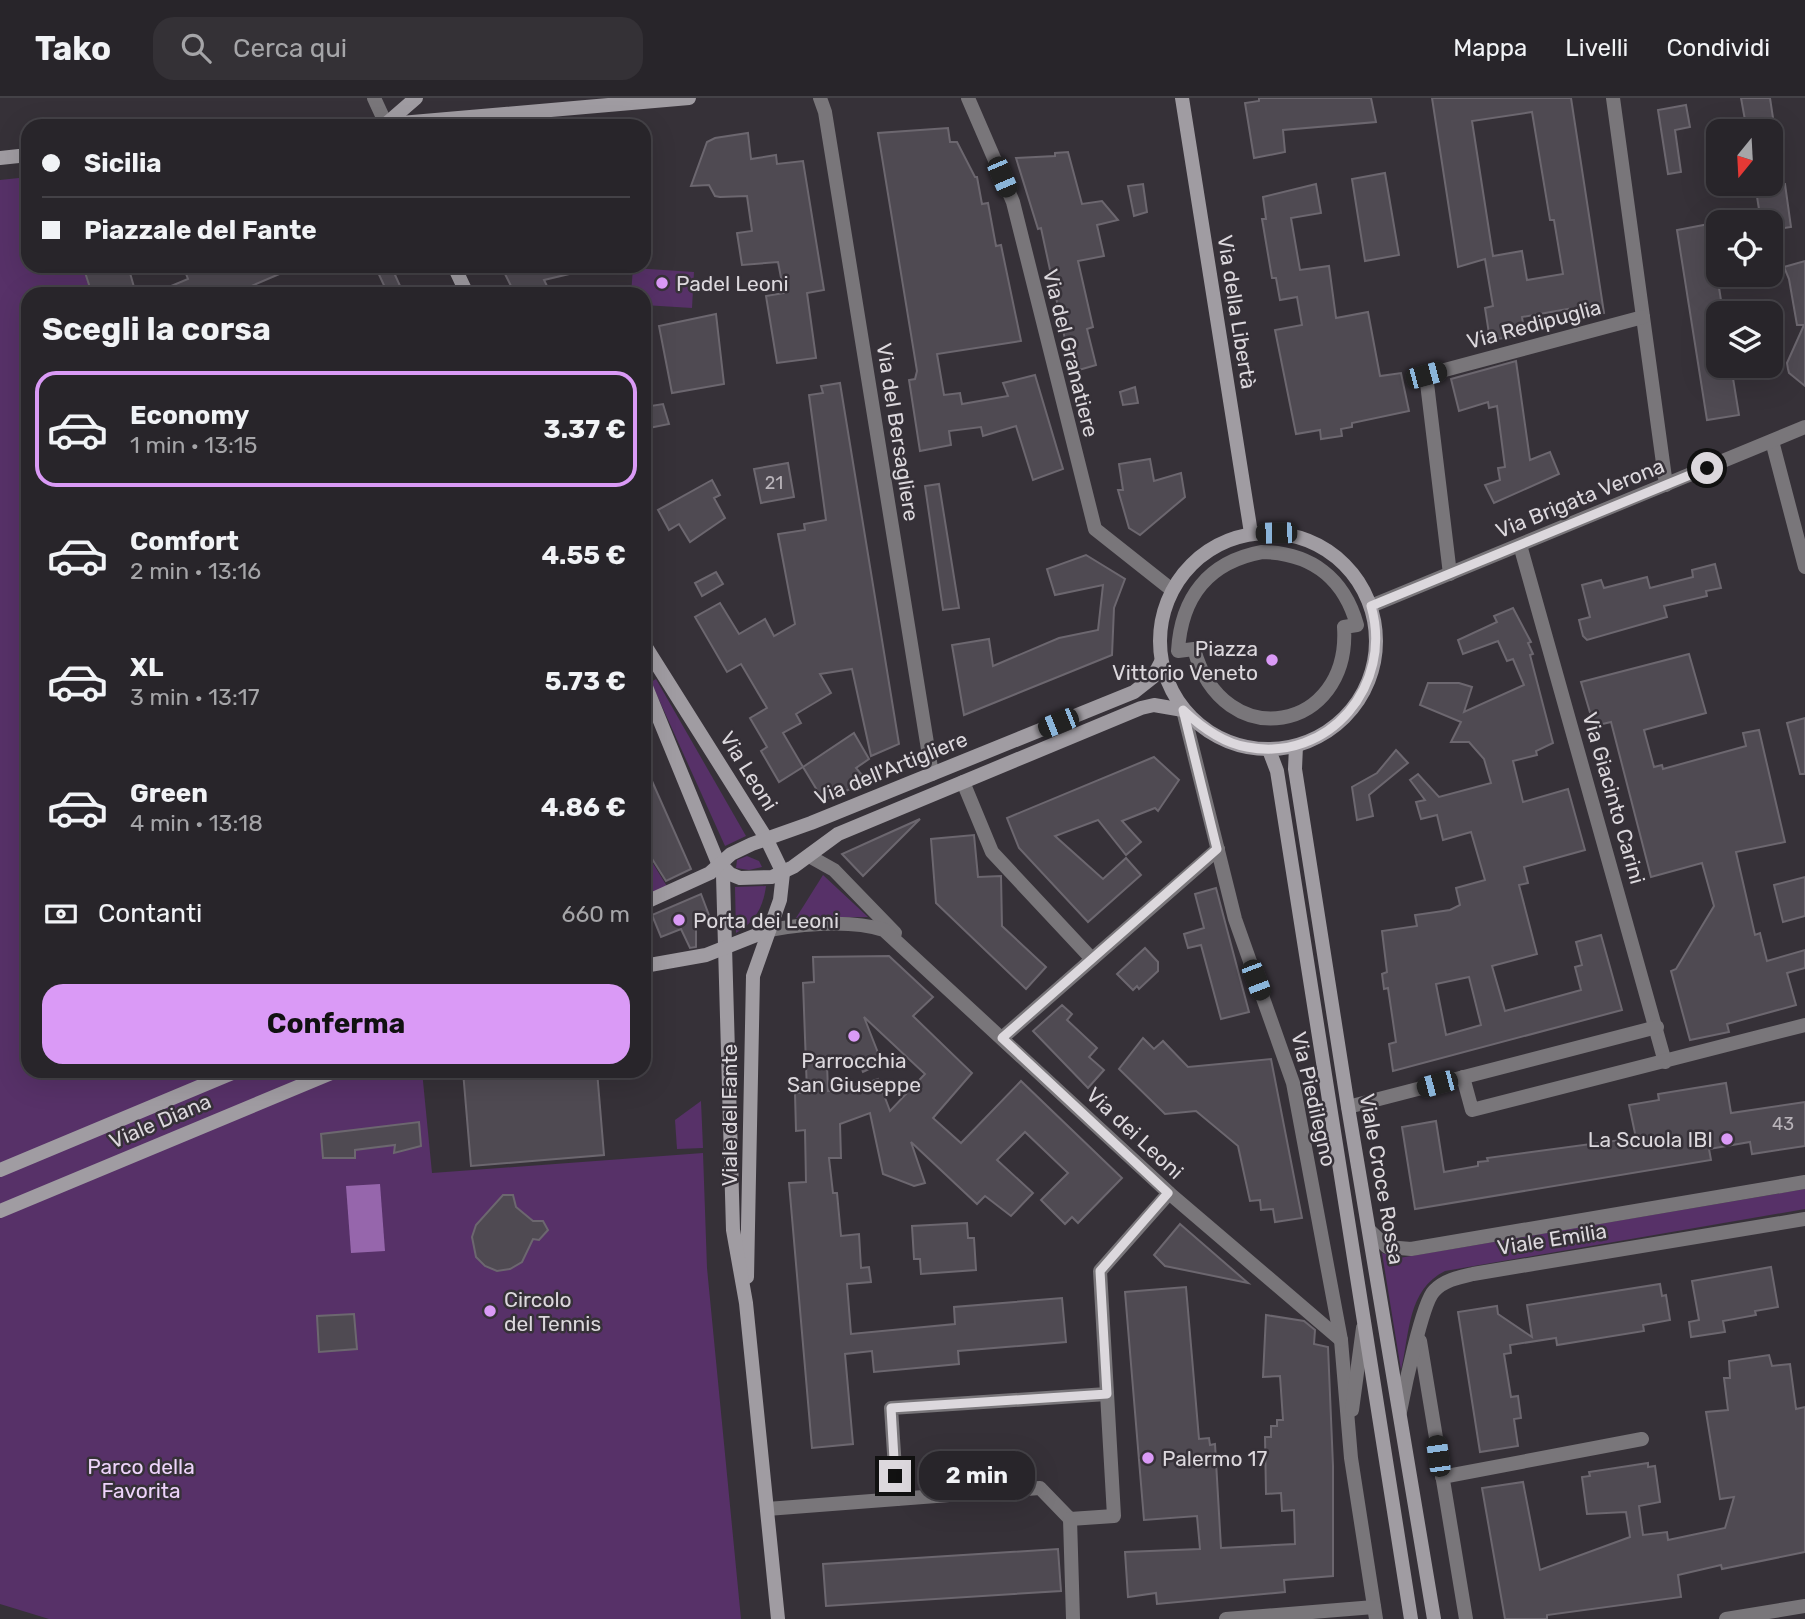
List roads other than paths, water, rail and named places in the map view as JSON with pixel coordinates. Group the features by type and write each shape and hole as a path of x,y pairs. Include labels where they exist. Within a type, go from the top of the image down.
{"street":[{"path":"374,98 383,119"},
{"path":"393,119 416,98"},
{"path":"432,119 554,103 689,98"},
{"name":"Via del Bersagliere","path":"820,98 825,112 932,774"},
{"name":"Via del Granatiere","path":"968,98 1013,202 1095,529 1172,590"},
{"name":"Via della Libertà","path":"1182,98 1251,533"},
{"path":"1613,98 1666,485"},
{"path":"0,158 21,156"},
{"name":"Via Redipuglia","path":"1450,574 1426,375 1643,317"},
{"name":"Via Brigata Verona","path":"1371,606 1805,427"},
{"path":"1772,441 1805,567"},
{"path":"1251,533 1278,533 1306,539 1332,553 1353,573 1371,606 1377,645 1365,691 1351,711 1334,728 1296,746 1269,750 1245,747 1217,737 1183,710 1173,697 1161,662 1160,627 1172,590 1186,570 1204,553 1233,538 1251,533"},
{"name":"Via Giacinto Carini","path":"1520,545 1665,1062"},
{"path":"1262,552 1292,555 1321,568 1343,589 1351,602 1357,625 1344,627 1343,661 1329,689 1305,709 1279,717 1257,717 1227,706 1205,683 1194,649 1178,651 1182,616 1196,589 1219,568 1239,558 1262,552"},
{"name":"Via Leoni","path":"651,655 766,838 781,868"},
{"name":"Via dell'Artigliere","path":"1161,662 1153,677 1134,692 811,823 766,838 740,849 720,864 730,874 746,879 763,879 809,856 838,834 1141,708 1154,705 1183,710"},
{"path":"651,699 720,864 726,948"},
{"name":"Via Piedilegno","path":"1183,710 1235,919 1293,1083 1341,1340"},
{"name":"Viale Croce Rossa","path":"1296,746 1296,769 1348,1107 1434,1619"},
{"name":"Viale Croce Rossa","path":"1269,750 1278,771 1363,1328 1411,1619"},
{"path":"963,782 992,852 1092,959"},
{"path":"750,813 779,826 811,823"},
{"path":"740,849 762,851 781,868 780,900 769,930"},
{"path":"1002,1038 1217,849"},
{"path":"809,856 834,870 907,948"},
{"name":"Via dell'Artigliere","path":"780,900 809,856"},
{"path":"651,900 702,878 720,864"},
{"path":"651,964 726,948 769,930 789,926 868,925 884,930 907,948"},
{"name":"Viale del Fante","path":"746,1303 751,1168 752,976 769,930"},
{"name":"Viale del Fante","path":"726,948 733,1230 746,1303 778,1619"},
{"name":"Via dei Leoni","path":"907,948 1168,1193 1341,1340"},
{"path":"1463,1077 1472,1110 1805,1025"},
{"path":"1348,1107 1657,1027"},
{"name":"Viale Diana","path":"0,1170 220,1078"},
{"name":"Viale Diana","path":"0,1211 319,1078"},
{"name":"Viale Emilia","path":"1369,1230 1387,1247 1411,1249 1805,1182"},
{"path":"1070,1519 1114,1516 1100,1271 1168,1193"},
{"name":"Viale Emilia","path":"1400,1412 1423,1312 1434,1291 1458,1277 1805,1219"},
{"name":"Viale Croce Rossa","path":"1349,1436 1363,1328"},
{"path":"1419,1335 1466,1619"},
{"name":"Viale Croce Rossa","path":"1341,1340 1349,1436 1375,1613"},
{"path":"897,1499 891,1408 1107,1394"},
{"path":"1442,1477 1642,1440"},
{"path":"766,1509 1040,1488 1070,1519 1073,1619"},
{"path":"1726,1619 1805,1606"},
{"path":"1226,1619 1375,1613"}],"place":[{"name":"Padel Leoni","path":"662,283"},
{"name":"Piazza Vittorio Veneto","path":"1272,660"},
{"name":"Porta dei Leoni","path":"679,920"},
{"name":"Parrocchia San Giuseppe","path":"854,1036"},
{"name":"La Scuola IBI","path":"1727,1139"},
{"name":"Circolo del Tennis","path":"490,1311"},
{"name":"Palermo 17","path":"1148,1458"}],"park label":[{"name":"Parco della Favorita","path":"141,1478"}]}
